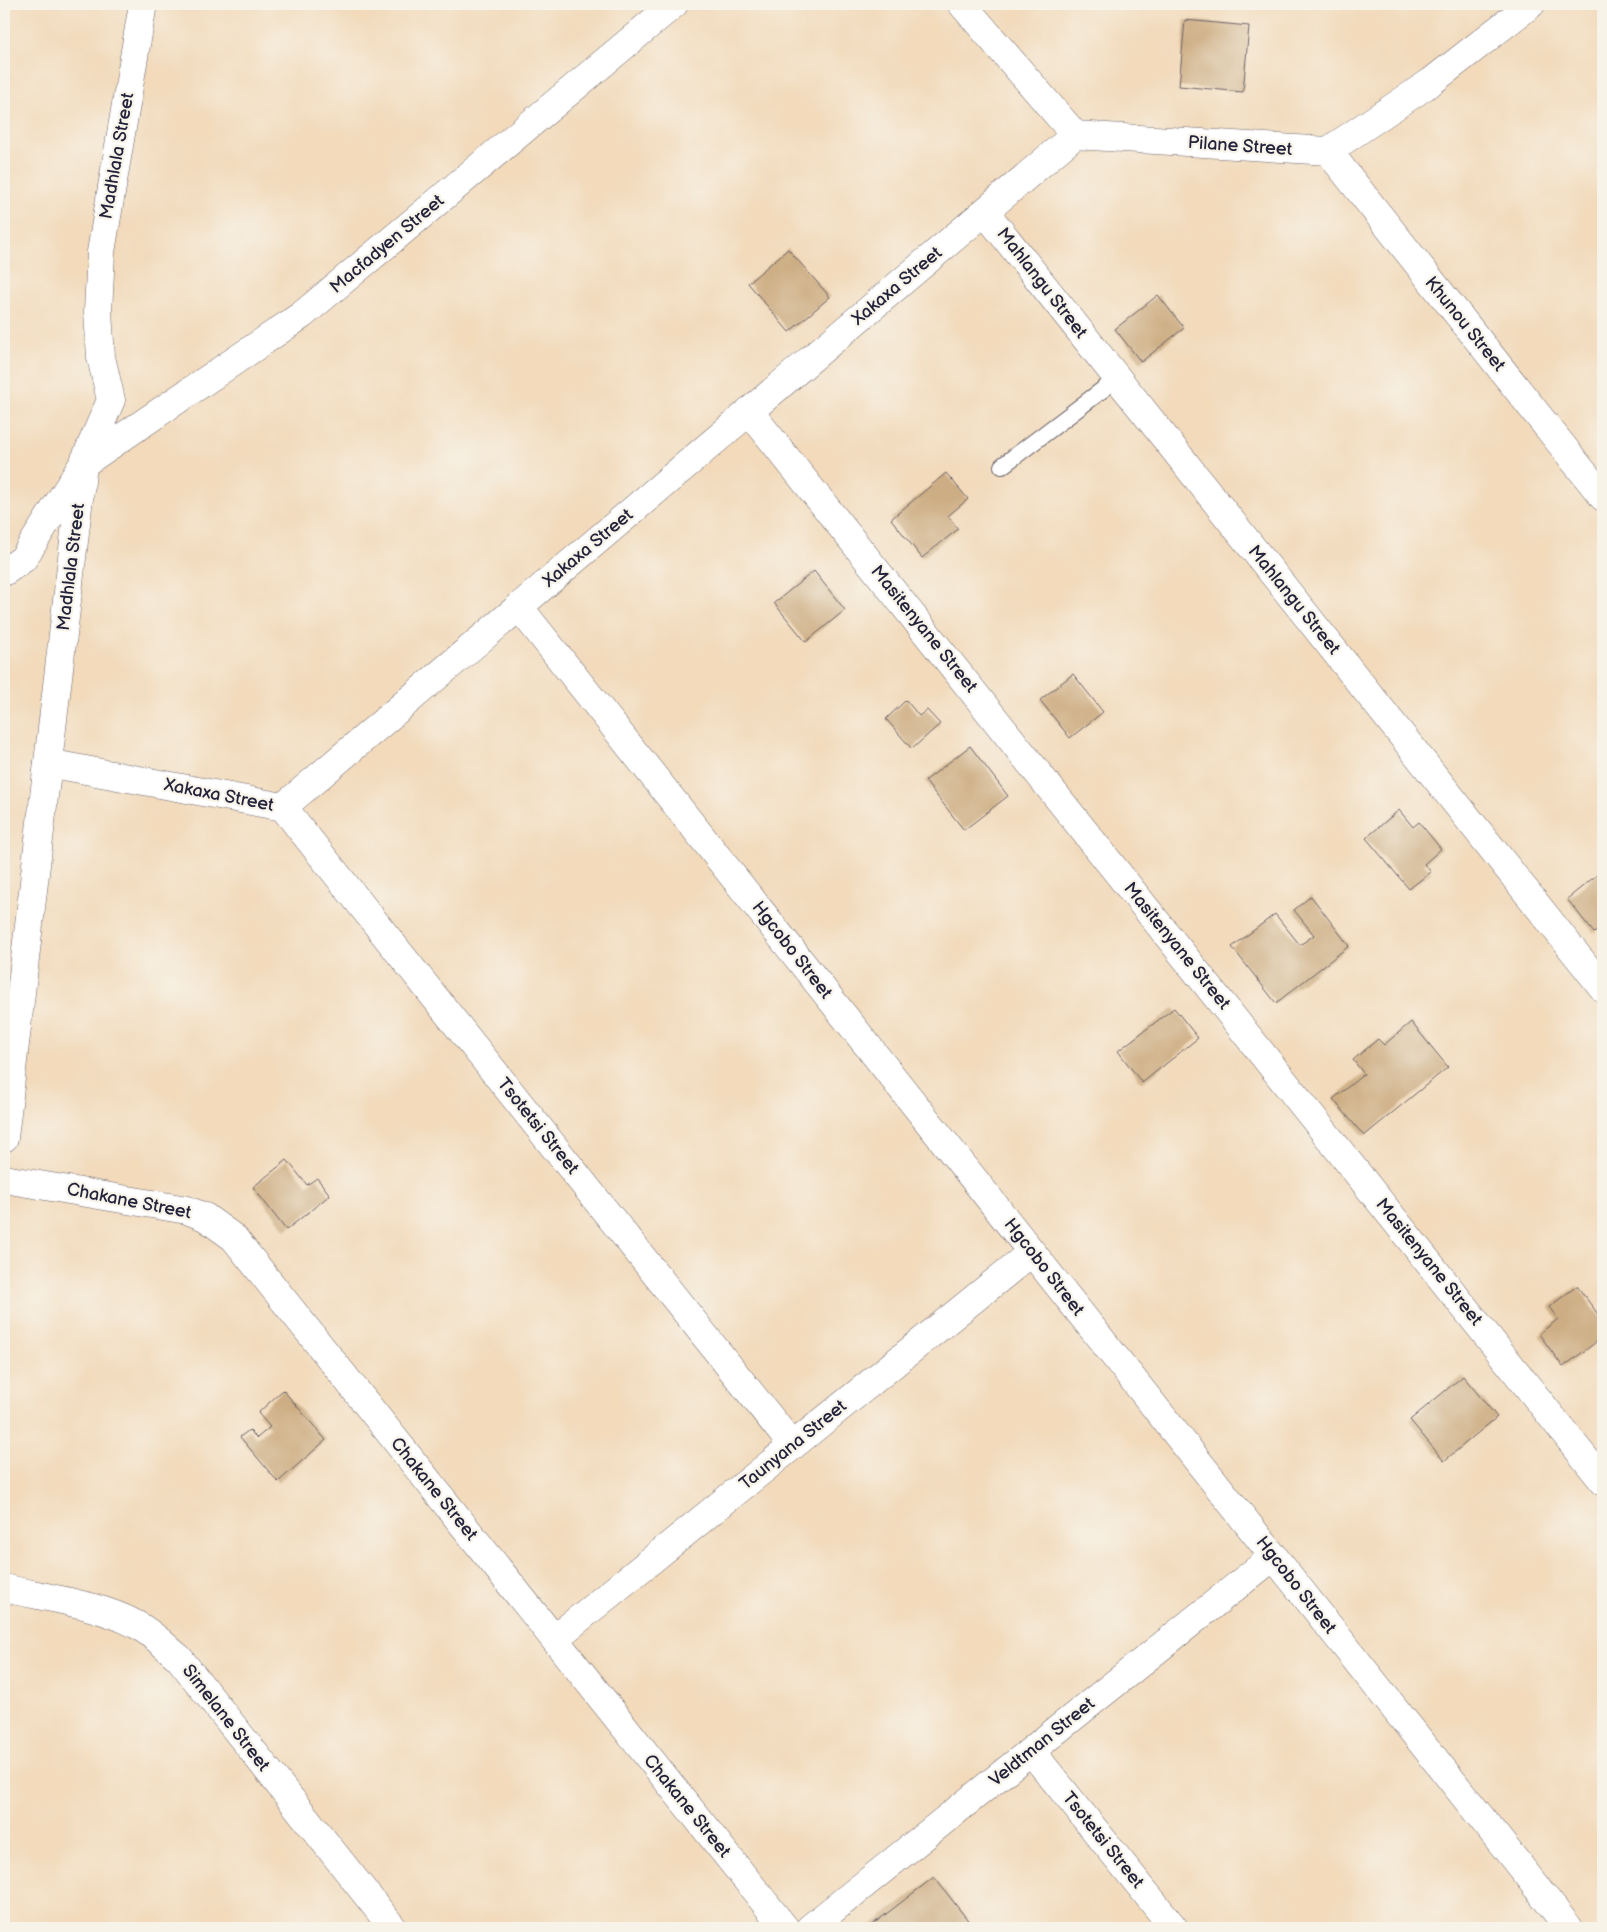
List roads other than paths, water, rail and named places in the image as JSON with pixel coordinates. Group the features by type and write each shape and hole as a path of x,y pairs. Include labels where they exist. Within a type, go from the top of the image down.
{"street":[{"name":"Madhlala Street","path":"4,1138 83,464 111,400 101,357 99,321 101,252 143,4"},
{"name":"Macfadyen Street","path":"83,464 302,315 674,4"},
{"path":"962,4 1075,135"},
{"path":"1328,151 1431,82 1531,4"},
{"name":"Pilane Street","path":"1075,135 1328,151"},
{"name":"Xakaxa Street","path":"48,763 283,807 1075,135"},
{"name":"Khunou Street","path":"1328,151 1603,497"},
{"name":"Mahlangu Street","path":"985,212 1603,988"},
{"name":"Masitenyane Street","path":"749,411 1603,1480"},
{"path":"4,572 23,559 83,464"},
{"name":"Hgcobo Street","path":"519,607 1570,1928"},
{"name":"Tsotetsi Street","path":"283,807 792,1445"},
{"name":"Chakane Street","path":"4,1179 186,1210 205,1217 234,1238 785,1928"},
{"name":"Taunyana Street","path":"554,1639 1032,1252"},
{"name":"Veldtman Street","path":"810,1928 1274,1556"},
{"name":"Simelane Street","path":"4,1588 108,1612 138,1625 179,1658 393,1928"},
{"name":"Tsotetsi Street","path":"1032,1751 1174,1928"}],"lane":[{"path":"1002,466 1118,378"}]}
